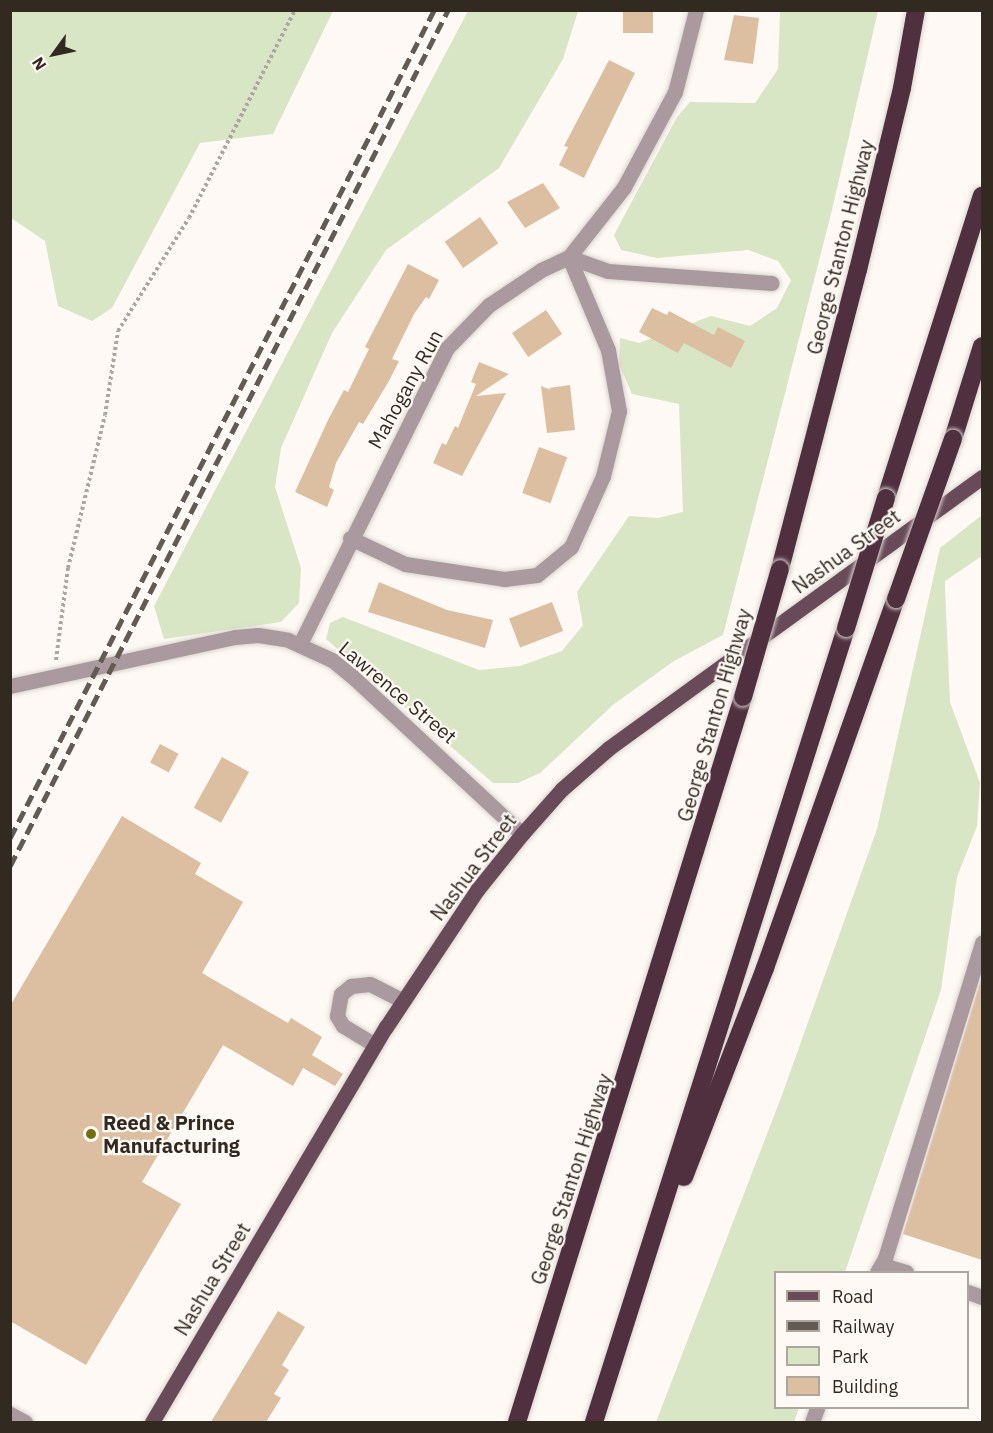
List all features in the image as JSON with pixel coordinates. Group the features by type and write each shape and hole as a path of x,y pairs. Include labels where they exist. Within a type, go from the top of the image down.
{"highway":[{"name":"George Stanton Highway","path":"518,1422 743,698 780,569 902,88 916,10"},
{"path":"902,88 923,10"},
{"path":"594,1422 634,1304 982,196"},
{"path":"634,1304 765,968 953,439 982,346"}],"main road":[{"name":"Nashua Street","path":"152,1422 375,1045 477,890 522,834 562,789 609,748 982,477"}],"street":[{"name":"Mahogany Run","path":"300,644 350,538 447,348 489,305 541,270 569,257 624,187 675,92 696,10"},
{"path":"569,257 608,271 772,283"},
{"path":"350,538 405,564 504,579 537,574 571,547 603,476 619,411 608,350 569,257"},
{"name":"Lawrence Street","path":"10,686 235,637 258,635 300,644 352,676 522,834"},
{"path":"897,1271 880,1269 982,943"},
{"path":"375,1045 343,1026 337,1016 341,994 351,986 370,984 403,1001"},
{"path":"10,1414 25,1422"}],"path":[{"path":"54,677 68,568 103,425 118,332 189,218 295,10"}],"green space":[{"path":"10,11 333,11 273,134 200,143 112,308 92,321 58,306 45,241 11,218"},
{"path":"468,11 578,11 563,59 499,168 386,250 332,333 281,448 275,487 301,568 299,603 281,622 164,639 154,606"},
{"path":"780,11 878,11 831,214 723,635 674,661 614,704 540,773 518,783 493,783 326,639 330,623 343,617 479,670 520,666 562,651 583,625 577,592 629,516 658,518 683,512 679,404 632,394 619,364 620,338 639,343 711,316 750,326 777,308 791,280 778,261 748,250 657,258 621,250 614,235 677,117 690,102 755,103 778,69"},
{"path":"982,515 982,556 945,581 950,702 980,783 977,826 957,877 941,990 845,1271 774,1271 774,1409 799,1409 794,1422 656,1422 782,1095 877,829 940,548"}],"building":[{"path":"623,10 653,10 653,33 623,33"},
{"path":"734,15 759,18 753,64 724,60"},
{"path":"609,60 635,73 584,178 559,165 568,147 564,146"},
{"path":"543,183 560,208 525,228 507,202"},
{"path":"480,217 498,243 463,268 445,242"},
{"path":"408,264 439,280 429,299 426,297 414,314 392,359 399,361 389,381 363,424 359,422 336,463 329,487 334,490 327,507 295,492 328,420 344,390 348,392 369,349 365,347"},
{"path":"652,308 667,315 669,311 714,335 718,327 745,341 731,368 684,343 678,353 639,332"},
{"path":"546,310 562,334 528,357 512,333"},
{"path":"479,362 509,374 476,396 506,393 462,476 433,463 442,443 446,445 455,426 458,428 476,384 471,382"},
{"path":"570,385 575,430 547,433 541,386 551,390 549,388"},
{"path":"539,447 567,457 550,503 522,493"},
{"path":"379,582 447,610 493,620 485,648 368,612"},
{"path":"552,602 563,631 520,647 509,618"},
{"path":"160,744 179,754 169,772 150,763"},
{"path":"222,757 249,772 221,823 194,808"},
{"name":"Reed & Prince Manufacturing","path":"122,816 201,863 195,874 243,902 202,973 288,1023 291,1018 322,1037 312,1055 343,1074 335,1086 303,1068 293,1086 223,1045 142,1182 181,1204 86,1365 10,1321 10,1006"},
{"path":"982,979 982,1260 903,1234"},
{"path":"278,1311 305,1327 282,1365 289,1370 274,1394 281,1398 266,1422 211,1422"}],"railway":[{"path":"10,838 434,10"},
{"path":"10,866 448,10"}],"place":[{"name":"Reed & Prince Manufacturing","path":"91,1134"}]}
